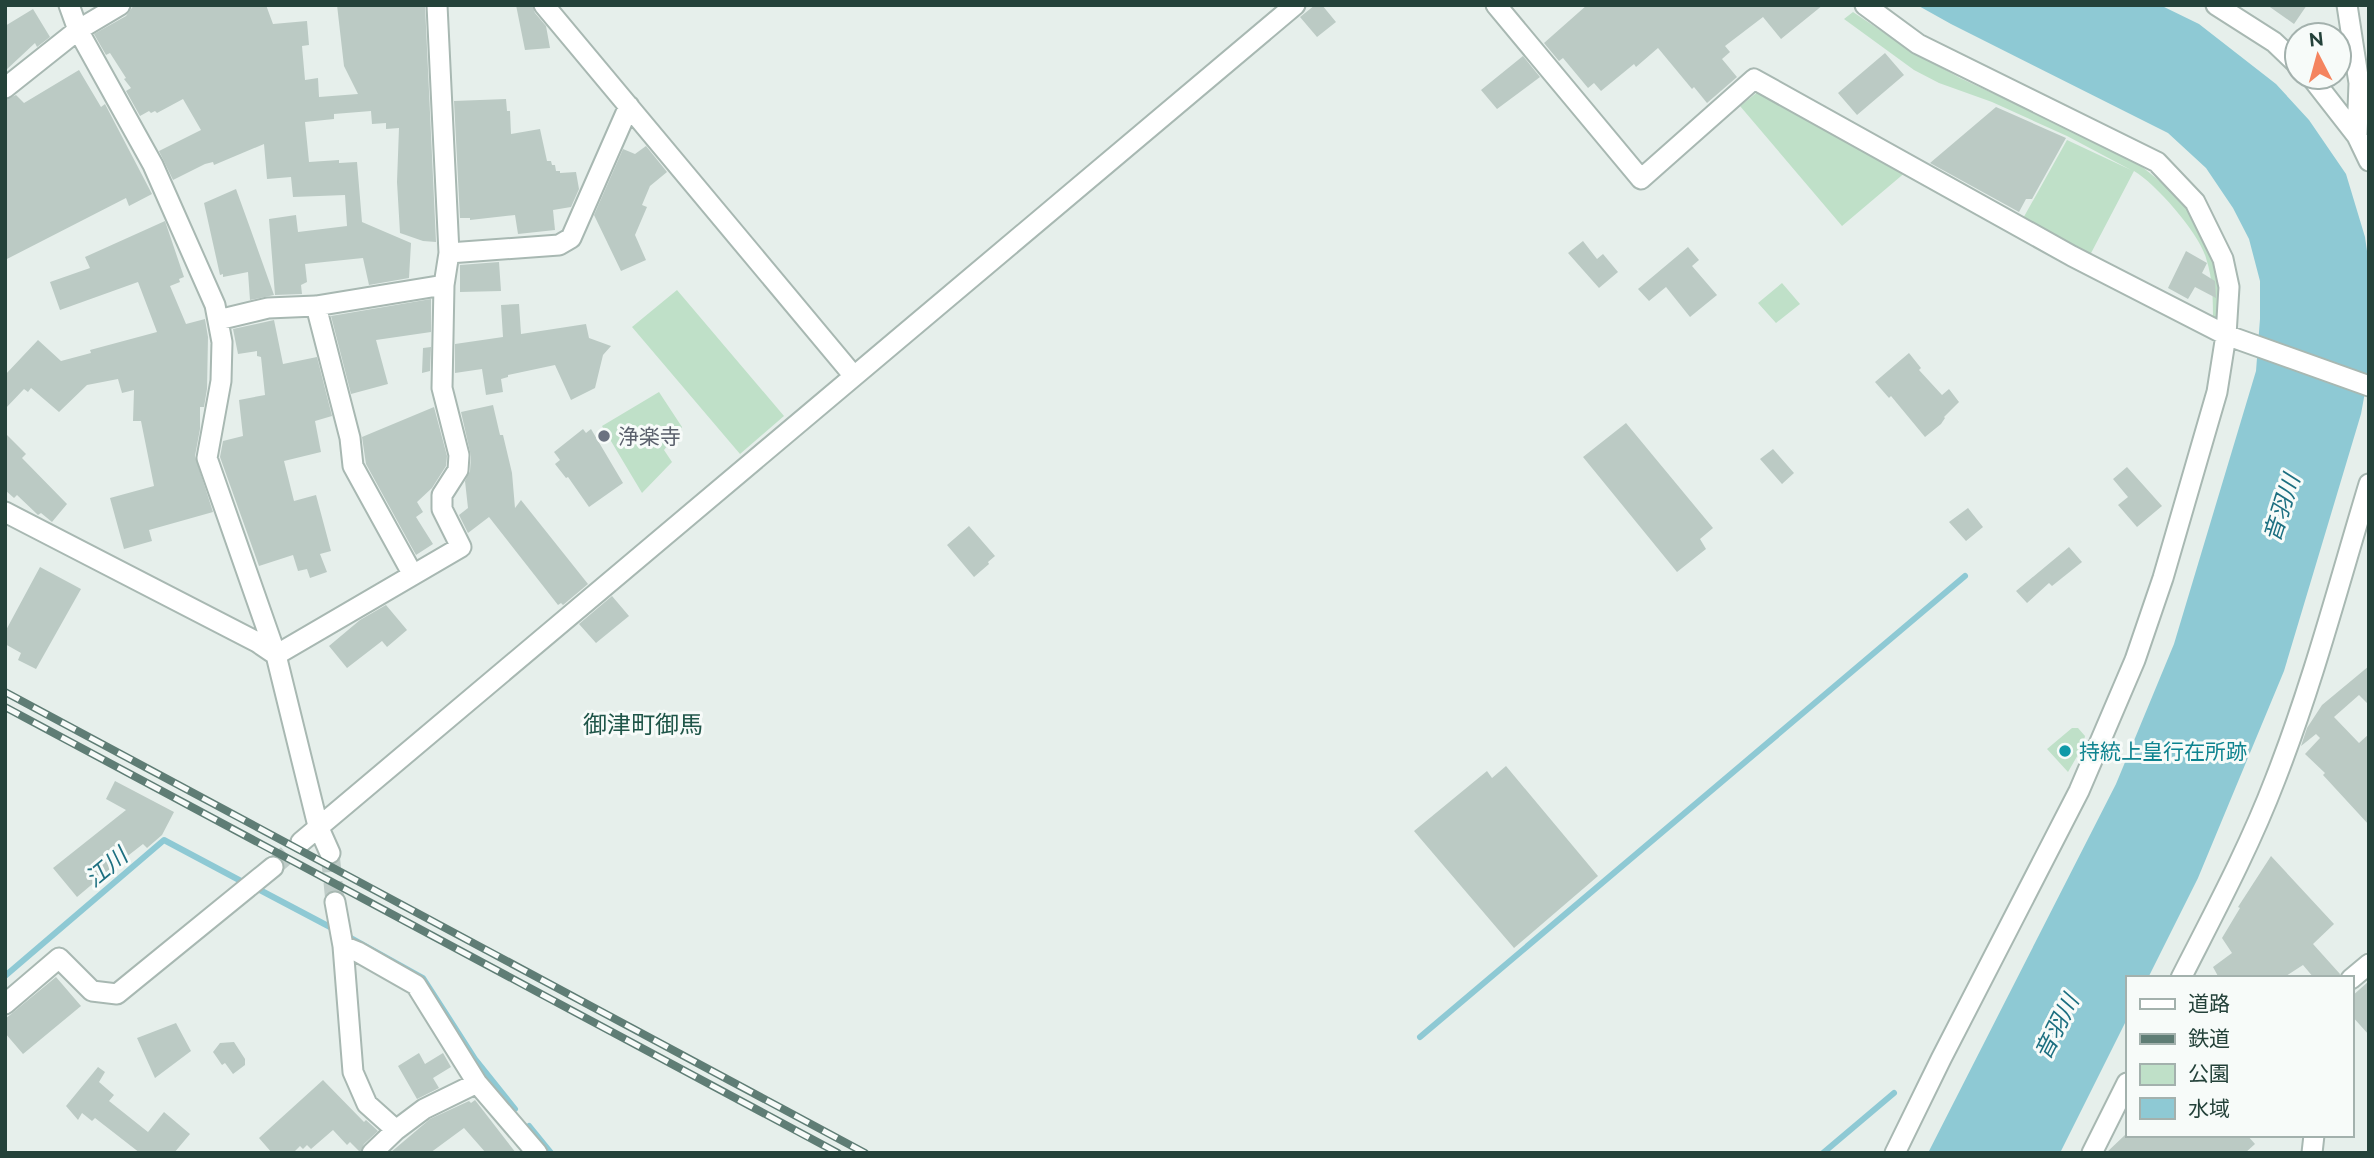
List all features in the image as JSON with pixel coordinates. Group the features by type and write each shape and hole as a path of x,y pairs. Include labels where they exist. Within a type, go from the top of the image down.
{"street":[{"path":"69,5 78,30 153,165 215,305 222,342 221,381 207,458 276,655 318,826 330,853"},
{"path":"5,88 78,30 120,5"},
{"path":"276,655 461,547 442,509 443,495 458,470 459,455 442,388 444,285 449,253 437,5"},
{"path":"544,5 853,375"},
{"path":"301,842 1295,5"},
{"path":"1496,5 1641,179 1754,79 2072,256 2232,337 2369,386"},
{"path":"1865,5 1918,44 2157,162 2195,202 2223,259 2229,287 2232,337 2162,578 2135,660 2102,741 1895,1153"},
{"path":"2216,5 2283,51"},
{"path":"2347,5 2369,161"},
{"path":"2324,91 2363,132"},
{"path":"449,253 559,246 571,239 629,106"},
{"path":"218,320 268,308 316,306 444,285"},
{"path":"316,306 350,438 354,466 413,575"},
{"path":"2182,976 2227,887 2275,781 2321,650 2369,484"},
{"path":"5,512 257,642 276,655"},
{"path":"5,1004 60,958 92,991 117,994 273,867"},
{"path":"335,902 354,1072 367,1104 396,1130"},
{"path":"342,946 358,952 416,985 477,1083 537,1153"},
{"path":"2353,977 2369,964"},
{"path":"372,1153 424,1109 477,1083"},
{"path":"2092,1153 2126,1085"}],"green space":[{"path":"1853,12 1913,52 1960,78 2131,158 2166,186 2186,207 2210,250 2221,289 2217,324 2213,322 2211,282 2202,248 2176,210 2143,177 2134,171 2089,257 2021,222 2067,140 2131,170 2067,136 1914,70 1844,19"},
{"path":"1759,91 1907,171 1842,226 1740,106"},
{"path":"1782,283 1800,304 1776,323 1758,303"},
{"path":"677,290 784,416 740,454 632,327"},
{"path":"659,392 682,427 664,450 672,462 642,493 602,426"},
{"path":"2072,728 2078,728 2085,736 2083,746 2068,772 2047,749"}],"water":[{"name":"音羽川","path":"1917,5 2160,5 2199,24 2276,84 2309,120 2346,174 2365,237 2369,265 2369,370 2361,414 2284,671 2198,878 2149,976 2126,976 2126,1021 2060,1153 1928,1153 2116,784 2174,644 2256,371 2260,281 2249,239 2233,208 2206,168 2168,133"}],"building":[{"path":"134,5 266,5 273,24 307,21 309,45 302,46 305,80 318,78 319,97 358,94 344,66 337,5 425,5 436,242 423,241 400,233 397,182 399,128 386,129 386,123 372,124 371,111 334,114 334,119 305,122 309,162 357,162 362,222 411,243 409,278 369,285 363,258 305,264 307,282 301,285 302,294 275,295 269,219 296,215 298,232 347,226 345,195 293,197 291,177 267,179 264,144 214,165 213,162 205,164 173,180 159,151 201,130 183,99 157,113 149,111 140,116 126,91 131,88 124,79 126,78 110,53 106,55 94,34 126,16"},
{"path":"516,5 532,5 546,26 550,48 525,50"},
{"path":"1315,5 1322,5 1336,22 1317,37 1300,17"},
{"path":"1587,5 1823,5 1781,39 1763,17 1725,46 1730,52 1722,59 1737,77 1707,103 1658,48 1601,91 1594,83 1588,88 1563,58 1559,61 1544,43"},
{"path":"2267,5 2307,5 2296,21 2290,21"},
{"path":"33,9 50,37 37,47 35,43 5,71 5,26"},
{"path":"1885,53 1904,75 1857,115 1838,93"},
{"path":"1523,56 1540,77 1497,109 1481,90"},
{"path":"79,70 101,107 105,104 152,194 129,206 126,198 5,260 5,100 16,95 24,103"},
{"path":"506,99 507,111 510,111 511,134 540,129 547,161 551,161 560,173 576,172 579,189 571,207 553,210 555,230 518,234 515,215 470,220 460,218 454,101"},
{"path":"1996,107 2066,138 2032,199 2026,199 2019,212 1930,163"},
{"path":"646,146 667,172 650,186 642,205 647,207 635,235 646,260 621,271 594,215 623,149 635,154"},
{"path":"236,189 274,295 250,300 248,272 223,277 223,274 220,275 204,203"},
{"path":"165,221 184,277 170,286 186,324 205,319 208,337 207,389 204,407 200,407 200,429 195,456 213,512 149,530 152,541 124,549 110,498 154,486 141,421 133,421 134,390 122,393 118,379 87,385 59,412 31,388 28,392 24,389 5,409 5,375 38,340 61,361 91,353 90,350 157,332 138,282 60,310 50,282 90,268 85,257"},
{"path":"1583,241 1597,259 1603,254 1618,272 1599,288 1568,253"},
{"path":"1688,247 1699,260 1692,266 1717,295 1690,317 1666,287 1649,301 1638,289"},
{"path":"2186,251 2207,263 2202,273 2215,281 2216,298 2195,287 2188,299 2168,288"},
{"path":"499,262 501,291 460,292 460,265"},
{"path":"431,299 431,332 376,340 388,384 351,394 331,316"},
{"path":"519,304 521,334 586,324 589,338 611,346 603,355 595,388 571,400 555,365 508,375 501,379 503,392 486,395 482,369 455,373 455,344 503,337 501,305"},
{"path":"274,320 283,364 317,357 332,416 315,421 321,452 284,461 294,501 316,495 331,551 320,554 327,572 310,578 307,569 298,571 293,555 259,566 220,457 223,441 243,436 239,400 265,395 261,357 257,356 257,351 238,354 233,329"},
{"path":"431,347 430,371 422,373 423,348"},
{"path":"1909,353 1921,368 1919,370 1942,395 1949,389 1959,402 1944,417 1941,424 1925,437 1891,396 1889,398 1875,382"},
{"path":"493,405 512,473 515,508 521,500 588,584 563,605 558,605 489,517 468,533 459,515 468,508 465,481 470,471 471,456 461,412"},
{"path":"434,407 447,456 446,466 432,488 417,502 423,512 416,517 433,544 416,555 366,464 362,437"},
{"path":"1626,423 1713,528 1700,539 1706,549 1677,572 1583,457"},
{"path":"583,429 586,433 591,429 623,483 589,507 568,477 566,478 555,464 560,460 554,452"},
{"path":"5,433 26,454 22,458 67,504 52,522 41,513 38,515 17,495 14,498 5,490"},
{"path":"1773,449 1794,473 1782,484 1760,459"},
{"path":"2127,467 2162,506 2137,527 2118,505 2128,497 2113,479"},
{"path":"1968,508 1983,527 1966,541 1949,522"},
{"path":"969,526 995,556 974,577 947,545"},
{"path":"2069,547 2082,562 2052,586 2049,583 2027,603 2016,591"},
{"path":"40,567 81,589 36,669 18,660 21,653 5,644 5,632"},
{"path":"612,596 629,616 596,643 579,624"},
{"path":"386,605 407,630 387,647 382,641 347,668 329,646 360,620"},
{"path":"2369,666 2369,705 2359,695 2334,717 2359,743 2369,734 2369,825 2323,775 2325,773 2305,754 2320,738 2316,734 2301,746 2307,728 2322,705"},
{"path":"1506,766 1598,876 1514,948 1414,831 1487,771 1492,778"},
{"path":"115,781 174,812 162,835 147,848 143,844 107,872 98,883 96,881 77,897 53,868 126,810 106,799"},
{"path":"2271,856 2334,924 2313,944 2340,976 2312,976 2303,965 2286,976 2218,976 2213,967 2232,953 2222,938 2240,908 2238,907"},
{"path":"56,977 81,1006 23,1054 5,1033 5,1019"},
{"path":"2369,981 2369,1035 2353,1017 2353,995"},
{"path":"176,1023 191,1051 155,1078 137,1038"},
{"path":"234,1042 245,1059 245,1065 233,1074 213,1052 220,1043"},
{"path":"419,1053 425,1064 443,1053 451,1067 433,1078 439,1088 417,1099 398,1066"},
{"path":"98,1067 105,1072 99,1082 114,1095 109,1101 148,1132 164,1112 190,1134 174,1153 140,1153 95,1118 92,1121 82,1113 78,1120 66,1106"},
{"path":"323,1080 364,1122 366,1120 378,1131 364,1144 360,1152 350,1142 347,1145 333,1130 311,1149 307,1145 303,1149 300,1146 293,1153 272,1153 259,1138"},
{"path":"475,1100 516,1153 486,1153 464,1128 430,1153 390,1153 430,1119"},
{"path":"2125,1135 2249,1137 2255,1144 2245,1153 2106,1153"}],"waterway":[{"path":"1420,1037 1965,576"},
{"name":"江川","path":"5,976 164,840 241,881"},
{"path":"258,889 330,927"},
{"path":"351,938 423,978 475,1059 515,1109"},
{"path":"1823,1153 1894,1093"},
{"path":"529,1126 551,1153"}],"tunnel":[{"path":"273,867 301,842"},
{"path":"330,853 335,902"}],"railway":[{"path":"5,692 865,1153"},
{"path":"5,707 838,1153"}],"place":[{"name":"浄楽寺","path":"604,436"},
{"name":"持統上皇行在所跡","path":"2065,751"}],"district":[{"name":"御津町御馬","path":"643,724"}]}
